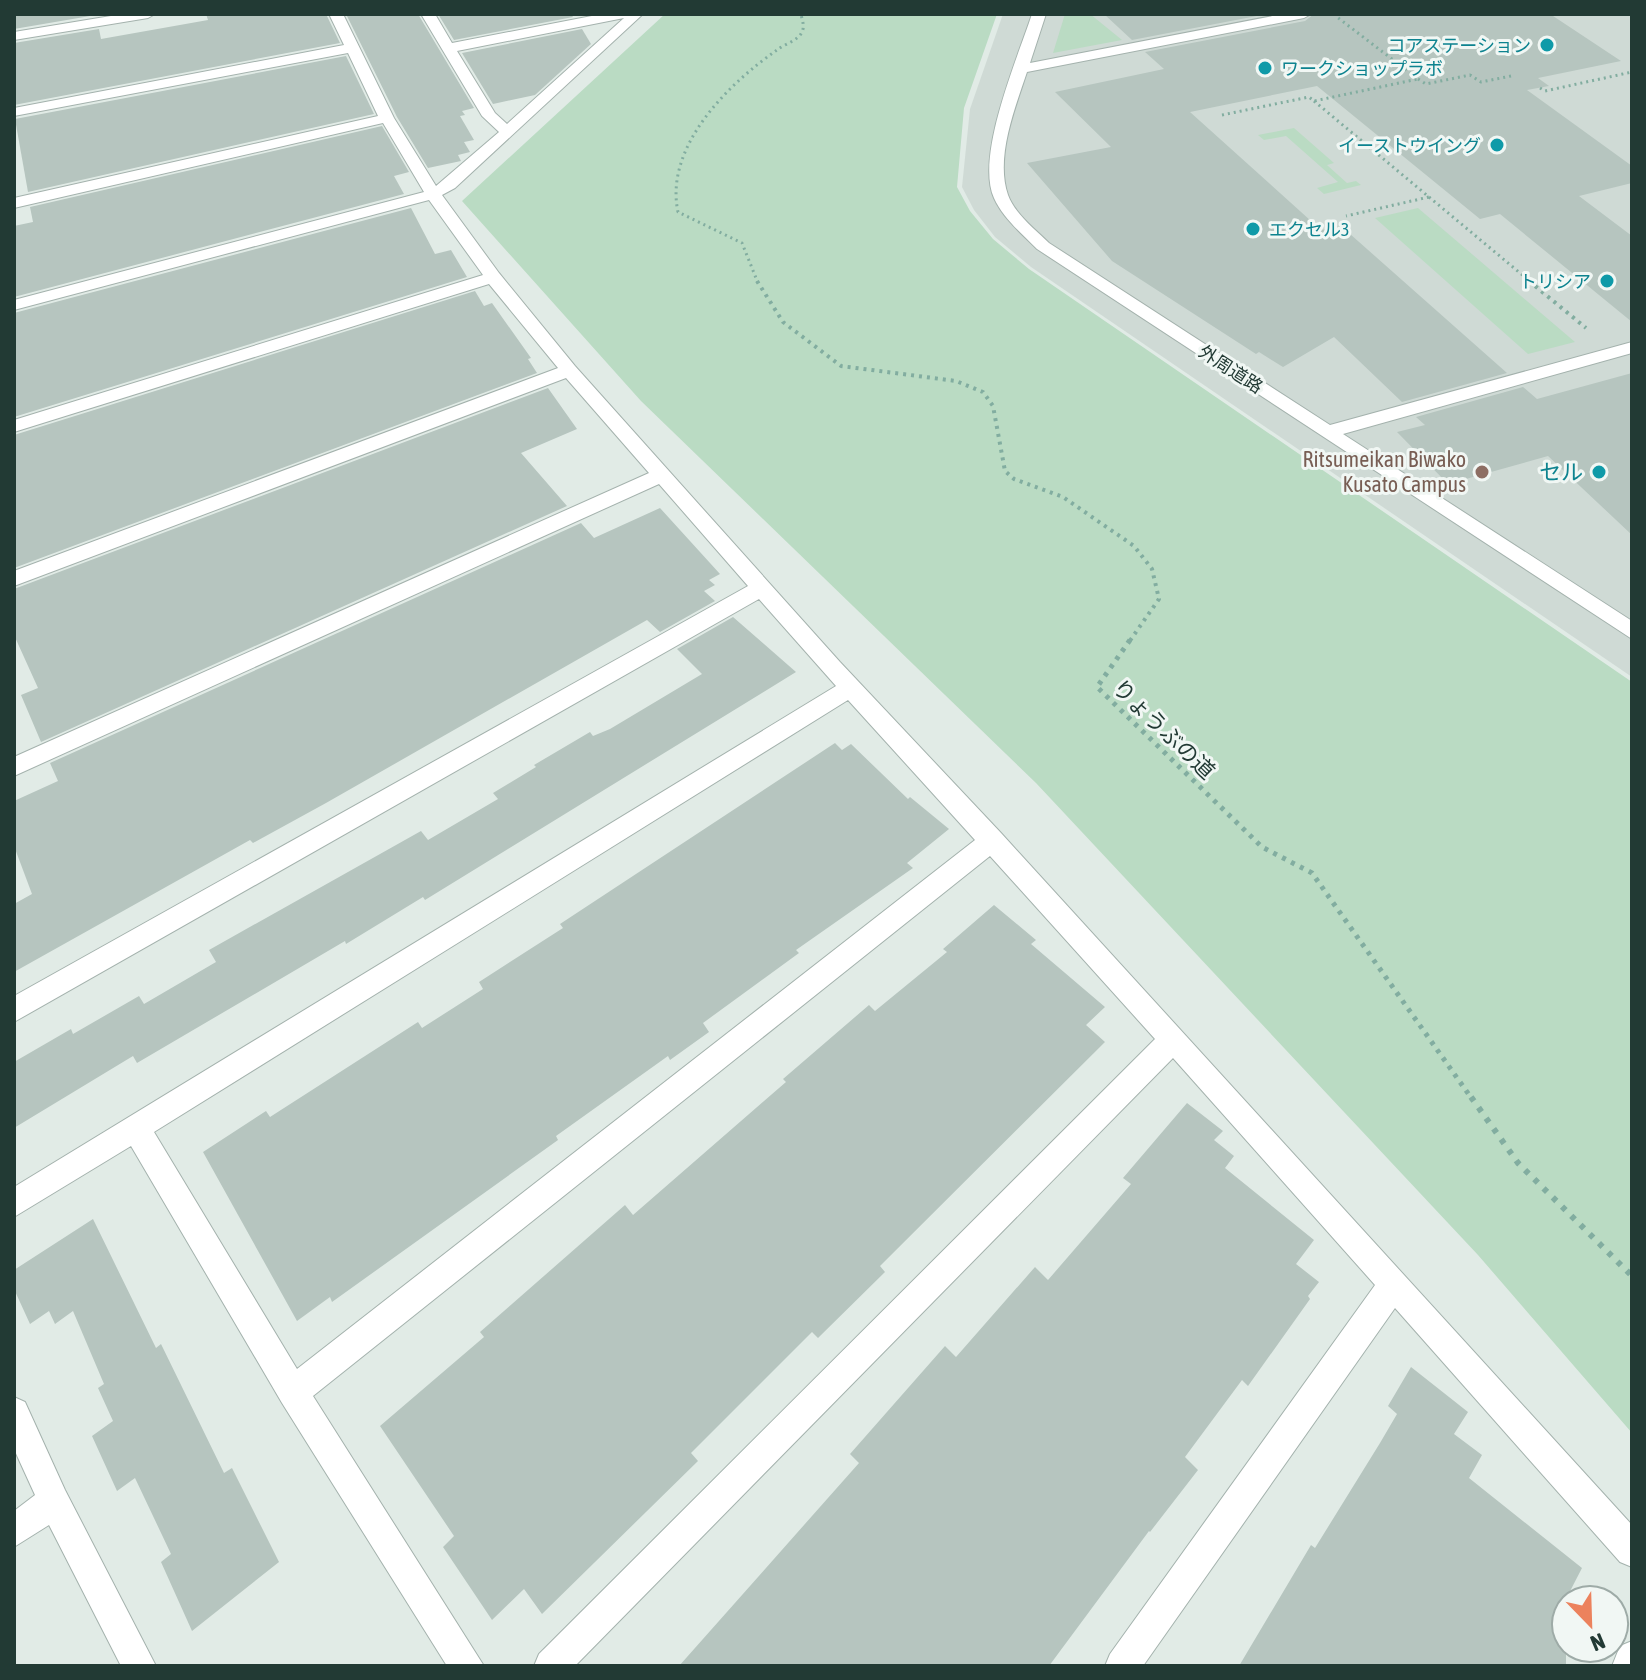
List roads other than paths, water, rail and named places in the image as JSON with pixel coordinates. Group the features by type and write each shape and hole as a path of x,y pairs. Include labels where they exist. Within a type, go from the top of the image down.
{"street":[{"path":"14,36 148,14"},
{"path":"336,14 387,118 433,194 493,277 569,370 850,688 993,840 1632,1550"},
{"path":"428,14 489,116 508,132"},
{"path":"449,48 623,14"},
{"path":"14,305 433,194 449,185 636,14"},
{"name":"外周道路","path":"1039,14 1005,125 996,171 1001,196 1018,221 1043,246 1632,631"},
{"path":"1022,69 1304,14"},
{"path":"14,112 351,48"},
{"path":"14,203 387,118"},
{"path":"14,426 493,277"},
{"path":"1327,432 1623,349"},
{"path":"14,579 569,370"},
{"path":"14,767 662,475"},
{"path":"14,1010 762,588"},
{"path":"14,1203 850,688"},
{"path":"293,1392 993,840"},
{"path":"551,1666 1173,1039"},
{"path":"136,1128 293,1392 467,1666"},
{"path":"1122,1666 1394,1283"},
{"path":"14,1413 54,1501 139,1666"},
{"path":"14,1531 54,1501"},
{"path":"1629,1666 1632,1658"}],"place":[{"name":"コアステーション","path":"1547,45"},
{"name":"ワークショップラボ","path":"1265,68"},
{"name":"イーストウイング","path":"1497,145"},
{"name":"エクセル3","path":"1253,229"},
{"name":"トリシア","path":"1607,281"},
{"name":"Ritsumeikan Biwako Kusato Campus","path":"1482,472"},
{"name":"セル","path":"1599,472"}]}
